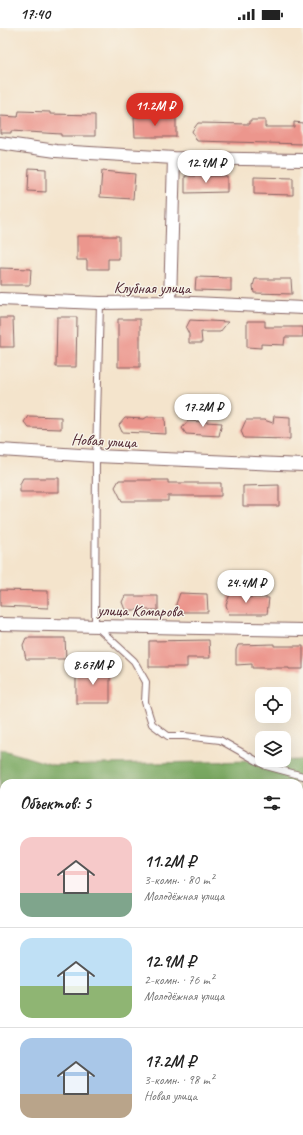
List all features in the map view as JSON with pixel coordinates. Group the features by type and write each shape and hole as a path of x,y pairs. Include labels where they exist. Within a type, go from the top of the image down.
{"street":[{"path":"0,143 56,151 174,158 303,160"},
{"path":"170,302 174,158"},
{"name":"Клубная улица","path":"0,299 100,303 170,302 303,308"},
{"name":"Новая улица","path":"0,450 96,456 303,465"},
{"name":"улица Комарова","path":"0,624 303,630"}],"lane":[{"path":"100,303 96,456 95,625 134,661 146,682 145,702 152,724 162,732 168,736 184,736 220,740 266,766 303,776"}],"green space":[{"path":"0,749 53,765 255,761 255,767 291,767 291,760 303,760 303,779 0,779"}],"building":[{"path":"19,111 50,112 50,114 95,115 95,136 61,136 61,134 11,131 11,133 0,133 0,116 18,117"},
{"path":"176,116 176,137 135,137 134,117"},
{"path":"250,120 265,120 265,127 294,127 294,122 303,123 303,144 197,141 192,131 198,123 250,124"},
{"path":"29,168 46,169 46,192 28,191"},
{"path":"102,171 135,174 133,199 100,197"},
{"path":"185,176 227,176 227,192 185,193"},
{"path":"254,177 293,178 293,195 254,194"},
{"path":"77,236 119,236 119,259 108,259 108,269 87,269 87,260 77,260"},
{"path":"0,268 31,269 30,285 0,285"},
{"path":"196,277 231,278 231,291 195,290"},
{"path":"255,279 291,279 292,294 254,293 253,286"},
{"path":"57,317 77,317 76,367 56,367"},
{"path":"0,318 13,318 14,347 0,347"},
{"path":"118,319 140,319 140,367 118,367"},
{"path":"190,320 228,322 220,332 201,332 202,343 189,343 189,334 186,328"},
{"path":"247,321 265,321 265,327 303,327 303,337 285,337 284,345 261,344 261,348 247,347"},
{"path":"28,416 61,417 61,429 29,428 24,422"},
{"path":"274,416 290,417 290,439 244,438 241,431 246,420 264,420 273,423"},
{"path":"147,417 165,417 166,434 122,432 119,425 125,418 144,419"},
{"path":"188,421 222,423 219,436 186,434 182,428"},
{"path":"23,478 59,478 59,492 20,492 20,484"},
{"path":"119,480 168,480 168,483 221,483 221,496 168,496 168,501 122,501 115,487"},
{"path":"279,485 279,506 243,506 243,486"},
{"path":"0,590 48,591 48,608 0,606"},
{"path":"231,591 244,591 244,597 269,598 267,614 229,614 226,605"},
{"path":"180,593 207,594 208,612 179,612 176,604"},
{"path":"125,596 158,596 158,610 125,610 122,602"},
{"path":"26,638 65,638 66,659 26,659 23,645"},
{"path":"209,640 210,658 187,658 187,667 149,667 149,641"},
{"path":"274,644 274,646 303,646 303,669 252,668 252,664 236,665 236,650 238,645"},
{"path":"76,668 110,668 110,703 76,703"}]}
